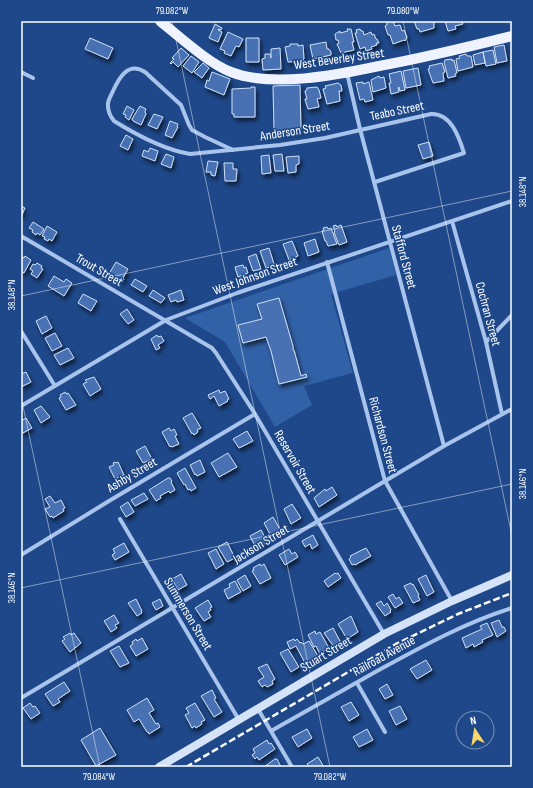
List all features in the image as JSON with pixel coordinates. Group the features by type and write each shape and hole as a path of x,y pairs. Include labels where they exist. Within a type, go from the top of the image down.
{"main road":[{"name":"West Beverley Street","path":"160,21 213,63 230,72 242,76 258,78 310,78 347,73 512,36"}],"street":[{"name":"Anderson Street","path":"233,150 192,130 181,105 146,72 142,70 127,71 119,78 108,102 110,116 114,121 160,144 190,154 233,150 298,143 360,130"},
{"path":"21,72 33,78"},
{"name":"Stafford Street","path":"347,73 360,130 444,446"},
{"name":"Teabo Street","path":"360,130 426,114 438,114 448,120 464,153 375,182"},
{"name":"West Johnson Street","path":"21,406 166,320 236,292 512,201"},
{"name":"Cochran Street","path":"452,221 486,342 502,414"},
{"name":"Trout Street","path":"21,236 166,320"},
{"name":"Richardson Street","path":"327,262 385,481 452,601"},
{"path":"486,342 512,315"},
{"name":"Reservoir Street","path":"166,320 212,348 255,414 384,634"},
{"path":"21,331 55,386"},
{"name":"Jackson Street","path":"21,698 444,446 512,409"},
{"name":"Ashby Street","path":"21,555 109,500 255,414"},
{"name":"Summerson Street","path":"120,519 239,720"},
{"name":"Stuart Street","path":"159,767 384,634 452,601 512,575"},
{"name":"Railroad Avenue","path":"271,731 429,642 466,624 512,608"},
{"path":"357,683 385,732"},
{"path":"258,708 292,767"}],"shaded area":[{"path":"389,248 396,275 331,294 353,373 304,386 312,405 275,427 225,342 185,318"}],"building":[{"path":"393,21 395,26 400,25 402,31 404,30 407,37 405,41 404,40 393,44 385,26 387,25 387,22"},
{"path":"414,21 434,21 434,28 420,32"},
{"path":"445,21 463,21 463,24 455,26 456,29 448,31"},
{"path":"215,24 222,28 221,30 218,30 222,32 218,42 209,38"},
{"path":"347,29 351,29 354,50 341,53 335,34 340,31 340,33 348,31"},
{"path":"360,29 363,31 364,35 371,32 372,35 374,34 379,43 376,43 377,45 371,47 372,49 366,51 365,47 360,49 355,33 357,33 356,30"},
{"path":"228,32 243,39 239,47 236,46 231,56 224,53 225,51 220,49"},
{"path":"90,38 113,48 108,59 85,49"},
{"path":"246,38 259,38 259,62 246,62"},
{"path":"326,42 327,49 331,52 331,55 313,59 310,45"},
{"path":"290,44 298,44 298,46 303,45 303,61 288,62 285,47 290,46"},
{"path":"504,45 507,61 497,63 494,47"},
{"path":"181,48 189,55 178,67 173,62 171,64 170,63 174,59 172,58"},
{"path":"280,48 281,69 263,70 262,59 265,58 265,54 270,54 271,58 271,49"},
{"path":"493,50 496,64 486,66 483,52"},
{"path":"483,52 485,63 475,65 473,55"},
{"path":"466,54 467,56 471,56 473,67 458,71 456,59 460,58 459,56"},
{"path":"191,56 199,62 192,73 183,66"},
{"path":"452,59 452,61 454,60 457,73 455,74 456,76 448,78 444,62 445,60"},
{"path":"203,63 209,68 202,78 194,72"},
{"path":"442,63 445,72 443,73 444,81 433,83 428,69 430,68 429,66"},
{"path":"418,68 421,85 406,88 403,71"},
{"path":"401,71 405,90 400,91 399,87 399,92 391,94 389,74"},
{"path":"212,72 230,79 224,95 205,87"},
{"path":"379,76 380,78 384,77 386,88 373,92 371,80"},
{"path":"363,82 363,84 369,82 373,100 365,102 364,99 360,100 356,83"},
{"path":"338,83 341,85 342,91 339,91 340,101 327,104 323,89 326,88 325,86"},
{"path":"300,85 301,130 274,131 273,86"},
{"path":"255,87 255,117 234,117 234,114 232,114 232,89"},
{"path":"317,87 321,98 317,99 319,107 308,109 305,99 307,99 305,91 307,88"},
{"path":"127,106 134,110 129,120 125,117 126,115 123,114"},
{"path":"140,106 146,109 146,114 141,125 132,119"},
{"path":"154,114 163,117 157,129 148,125"},
{"path":"170,121 178,124 172,138 165,135"},
{"path":"126,135 133,139 128,150 120,146"},
{"path":"429,142 433,156 423,159 418,145"},
{"path":"150,148 158,151 155,161 142,156 144,150 148,152"},
{"path":"166,154 174,157 171,168 161,164"},
{"path":"282,154 284,171 275,171 273,155"},
{"path":"269,155 271,173 262,174 261,156"},
{"path":"299,156 299,164 296,165 296,172 288,173 286,157"},
{"path":"208,161 218,162 215,176 211,175 211,172 206,172"},
{"path":"224,163 233,163 233,169 237,169 236,181 225,181"},
{"path":"21,206 25,208 21,217"},
{"path":"33,222 44,229 40,235 37,233 36,235 32,232 33,230 29,228"},
{"path":"336,225 337,227 341,225 347,242 339,245 333,226"},
{"path":"47,226 57,232 52,241 49,239 48,241 44,239 45,237 42,236"},
{"path":"327,227 328,229 331,228 337,244 328,246 325,241 322,231 324,230 323,228"},
{"path":"315,239 319,252 308,256 304,243"},
{"path":"292,241 298,256 289,260 283,244"},
{"path":"269,248 274,264 270,265 271,267 266,268 260,251"},
{"path":"256,254 261,269 253,271 248,257"},
{"path":"22,256 24,258 25,256 31,260 24,273 21,271"},
{"path":"116,262 128,269 123,281 109,274"},
{"path":"37,263 42,266 41,268 43,269 37,278 31,274 33,271 30,269 33,264 35,265"},
{"path":"243,265 244,268 246,267 248,273 238,277 235,267"},
{"path":"54,276 64,282 66,279 72,283 64,296 48,286"},
{"path":"135,279 147,286 143,292 131,285"},
{"path":"153,290 165,298 161,303 149,296"},
{"path":"181,290 184,300 177,302 176,300 171,302 168,295"},
{"path":"83,294 97,301 91,311 78,303"},
{"path":"279,298 301,376 306,374 307,377 279,384 266,337 243,343 238,325 262,319 257,304"},
{"path":"127,309 134,320 128,324 120,314"},
{"path":"46,316 52,328 42,334 36,321"},
{"path":"55,333 62,346 52,351 45,338"},
{"path":"157,335 158,337 161,336 164,341 158,345 160,348 156,350 151,339"},
{"path":"68,348 74,358 60,365 54,355"},
{"path":"26,372 31,382 21,387 21,374"},
{"path":"94,377 101,389 90,396 83,384 87,382 85,380"},
{"path":"219,390 220,393 225,391 229,399 219,406 214,396 210,399 208,395"},
{"path":"65,392 66,394 68,393 76,405 66,410 59,398 61,397 60,395"},
{"path":"41,406 50,417 41,423 34,410"},
{"path":"192,413 201,428 197,430 198,432 194,435 183,418"},
{"path":"26,418 32,428 23,433 21,430 21,421"},
{"path":"169,428 171,431 174,429 177,435 175,436 179,444 172,447 170,447 162,432"},
{"path":"247,431 253,441 239,448 233,439"},
{"path":"145,446 152,459 143,463 136,451"},
{"path":"228,453 237,467 219,477 211,463"},
{"path":"200,460 205,472 197,476 190,465"},
{"path":"118,462 124,475 115,479 109,467 114,465 113,463"},
{"path":"185,468 196,488 191,491 190,489 188,490 185,484 184,485 177,473"},
{"path":"168,478 172,481 171,482 175,490 170,493 169,491 160,496 161,498 156,501 149,490"},
{"path":"332,487 337,495 319,507 314,498 325,489 326,491"},
{"path":"144,493 148,499 135,506 131,500"},
{"path":"50,496 55,503 61,500 65,508 63,509 64,511 53,518 52,516 50,517 45,509 50,507 45,499"},
{"path":"128,502 134,512 126,517 120,507"},
{"path":"292,504 301,518 291,524 284,509"},
{"path":"273,517 281,531 271,536 264,523"},
{"path":"261,530 266,539 266,543 258,547 257,545 255,546 250,536"},
{"path":"313,535 318,545 312,549 310,544 305,547 302,541"},
{"path":"227,542 235,558 227,562 218,547"},
{"path":"124,543 129,552 115,560 112,555 115,553 113,549"},
{"path":"366,548 371,556 355,565 352,565 349,559 351,557 350,556"},
{"path":"216,549 224,564 216,569 208,553"},
{"path":"289,549 292,554 295,552 298,557 285,565 279,555"},
{"path":"260,564 261,566 264,564 271,578 260,584 252,571 254,570 253,568"},
{"path":"335,573 338,573 341,578 328,587 324,581"},
{"path":"181,574 187,585 178,590 172,579"},
{"path":"245,575 251,586 243,591 237,580"},
{"path":"426,575 434,592 427,596 418,579"},
{"path":"235,581 241,592 228,599 224,590 230,587 229,584"},
{"path":"411,583 419,595 420,600 413,603 404,586"},
{"path":"393,594 396,599 399,597 403,603 395,608 388,597"},
{"path":"136,599 142,611 142,613 137,616 128,603"},
{"path":"160,599 163,606 156,610 152,603"},
{"path":"208,600 212,607 208,612 211,617 204,621 195,608"},
{"path":"381,601 384,606 387,603 391,610 391,612 385,616 376,604"},
{"path":"114,615 119,623 115,625 117,628 111,632 104,621"},
{"path":"351,616 358,632 347,639 338,624"},
{"path":"499,620 502,627 504,627 506,631 497,637 491,623"},
{"path":"487,623 493,635 482,640 483,642 474,647 473,644 466,648 462,638 482,629 480,626"},
{"path":"333,628 340,641 334,647 324,633"},
{"path":"315,631 316,634 320,632 329,648 320,654 316,646 314,647 308,635"},
{"path":"70,633 71,635 74,633 81,643 70,652 62,641 65,639 63,637"},
{"path":"142,638 148,649 136,656 130,646 136,639 137,641"},
{"path":"294,639 295,641 297,639 303,644 309,641 318,656 305,663 296,646 290,649 287,642"},
{"path":"119,646 129,663 120,667 110,651"},
{"path":"288,649 299,667 291,672 280,653"},
{"path":"426,660 432,670 417,679 410,669"},
{"path":"267,664 275,679 272,681 273,684 267,687 265,685 262,687 258,681 264,677 258,668"},
{"path":"64,682 70,691 58,699 60,702 53,706 45,694"},
{"path":"387,684 393,695 385,699 379,689"},
{"path":"212,690 216,698 214,699 222,712 214,717 201,696"},
{"path":"147,698 154,710 149,713 156,724 158,723 160,727 149,734 139,719 134,722 127,710"},
{"path":"351,702 359,715 349,721 341,707"},
{"path":"30,703 33,707 35,706 40,713 31,719 23,708"},
{"path":"195,703 205,720 196,728 195,726 192,728 185,715 189,713 186,708"},
{"path":"400,706 407,719 396,725 389,711"},
{"path":"100,728 116,755 96,766 81,740"},
{"path":"307,729 312,738 298,747 292,737"},
{"path":"367,729 373,740 359,747 353,737"},
{"path":"267,740 275,749 259,760 257,757 255,759 252,755 255,753 253,749"},
{"path":"318,757 324,767 309,767 307,764"},
{"path":"277,759 281,767 264,767"}],"railway":[{"path":"186,767 396,644 458,614 512,593"}]}
